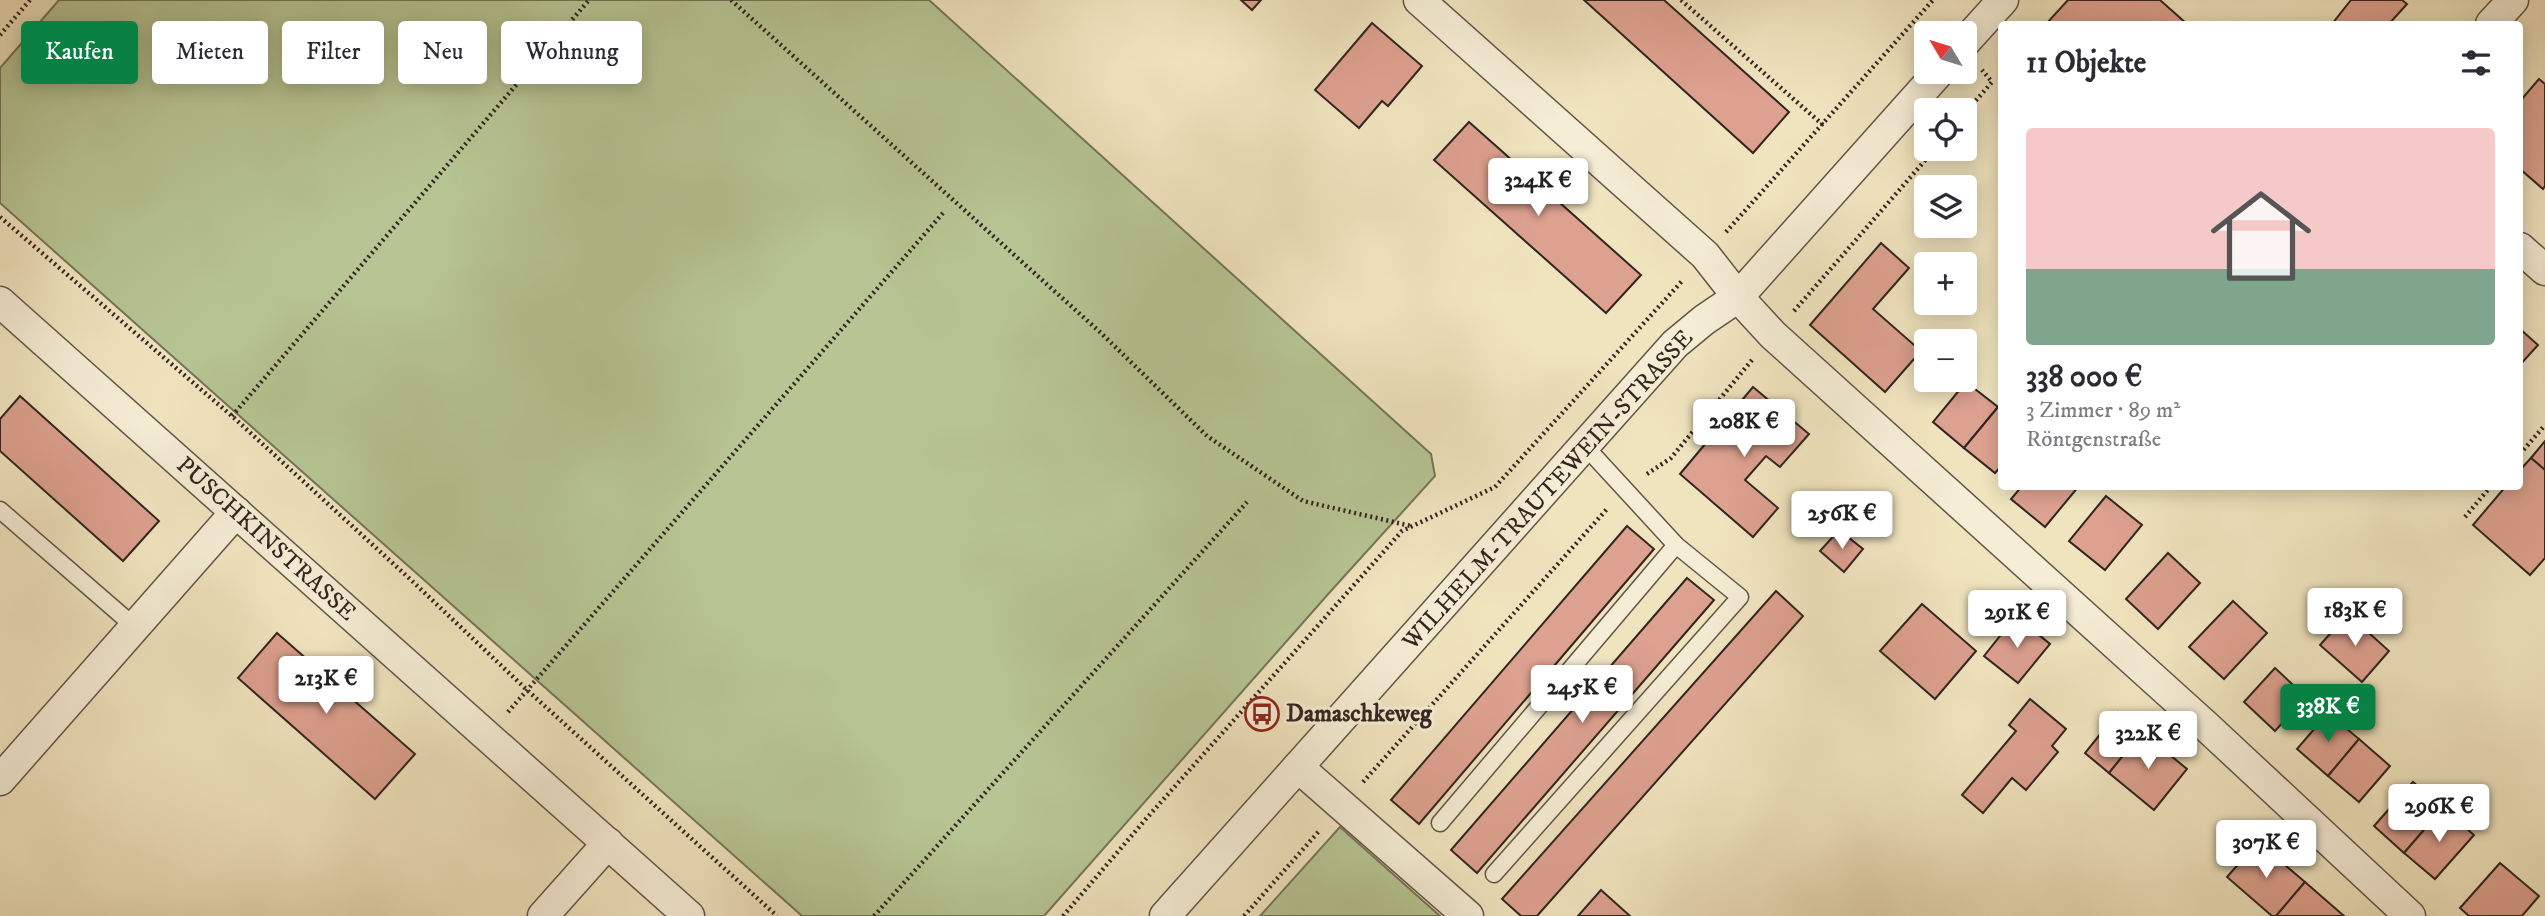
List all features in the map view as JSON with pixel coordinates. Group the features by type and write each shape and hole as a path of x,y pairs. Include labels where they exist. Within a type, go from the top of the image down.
{"street":[{"path":"1419,0 1705,255 1773,335 2207,727 2410,916"},
{"path":"1978,28 2003,0"},
{"path":"2494,21 2513,0"},
{"name":"WILHELM-TRAUTEWEIN-STRASSE","path":"1165,916 1675,344 1738,297 1928,84"},
{"path":"2523,250 2545,270"},
{"name":"PUSCHKINSTRASSE","path":"0,302 689,916"},
{"path":"0,780 236,512"},
{"path":"1298,767 1468,916"},
{"path":"543,916 608,843"}],"lane":[{"path":"1494,874 1740,597 1676,545 1584,445"},
{"path":"0,510 135,627"},
{"path":"1440,823 1676,545"}],"path":[{"path":"0,35 30,0"},
{"path":"232,416 589,0"},
{"path":"731,0 1101,333 1207,436 1303,501 1412,526"},
{"path":"1681,0 1824,125"},
{"path":"1063,916 1144,820 1402,531 1495,486 1824,125 1933,0"},
{"path":"487,736 943,213"},
{"path":"0,217 232,416 527,690 777,916"},
{"path":"2523,451 2545,425"},
{"path":"1244,916 1624,489"},
{"path":"2465,516 2488,490"},
{"path":"874,916 1247,502"}],"green space":[{"path":"59,0 929,0 1431,454 1435,476 1044,916 802,916 0,203 0,68 21,44 21,84 138,84 138,21 41,21"},
{"path":"1340,827 1440,916 1260,916"}],"building":[{"path":"1241,0 1261,0 1252,10"},
{"path":"1584,0 1664,0 1789,112 1753,153"},
{"path":"2068,0 2160,0 2184,21 2049,21"},
{"path":"2351,0 2402,0 2407,4 2392,21 2334,21"},
{"path":"1372,23 1422,66 1388,106 1382,101 1359,128 1315,90"},
{"path":"2539,79 2545,84 2543,189 2523,172 2523,98"},
{"path":"1469,122 1641,275 1606,313 1434,160"},
{"path":"1881,243 1909,268 1873,309 1914,345 1914,359 1885,392 1810,325"},
{"path":"2523,332 2538,345 2523,362"},
{"path":"1753,387 1809,434 1780,467 1766,456 1745,480 1778,508 1753,537 1680,474"},
{"path":"1977,391 1998,407 1964,448 1933,422 1958,392"},
{"path":"20,396 159,521 123,561 0,451 0,419"},
{"path":"1998,407 1998,470 1995,473 1964,448"},
{"path":"2545,441 2545,470 2531,458"},
{"path":"2531,458 2545,470 2545,558 2530,575 2473,525 2503,490 2523,490 2523,467"},
{"path":"2019,490 2076,490 2045,527 2011,499"},
{"path":"2106,496 2142,525 2105,570 2069,541"},
{"path":"1627,526 1654,549 1419,824 1391,800"},
{"path":"1839,530 1863,549 1844,572 1820,551"},
{"path":"2168,553 2200,583 2158,629 2126,599"},
{"path":"1687,578 1714,600 1477,873 1451,850"},
{"path":"1776,591 1803,616 1537,916 1521,916 1502,899"},
{"path":"2233,601 2267,633 2224,679 2189,647"},
{"path":"1922,604 1976,651 1935,699 1880,651"},
{"path":"2348,614 2389,651 2362,682 2320,645"},
{"path":"2016,616 2050,644 2018,683 1984,656"},
{"path":"277,633 415,754 375,799 238,678"},
{"path":"2275,668 2306,697 2275,731 2244,702"},
{"path":"2030,699 2066,729 2052,746 2058,752 2026,790 2012,778 1983,813 1962,795 2016,731 2009,725"},
{"path":"2118,712 2142,732 2109,773 2085,753"},
{"path":"2328,713 2359,739 2328,776 2297,749"},
{"path":"2142,732 2187,769 2154,810 2109,773"},
{"path":"2359,739 2390,766 2359,802 2328,776"},
{"path":"2413,782 2443,808 2404,853 2374,826"},
{"path":"2443,808 2474,835 2435,879 2404,853"},
{"path":"2258,842 2305,882 2276,916 2272,916 2227,877"},
{"path":"2500,863 2539,896 2522,916 2469,916 2460,908"},
{"path":"2305,882 2344,916 2276,916"},
{"path":"1601,890 1630,916 1578,916"}],"place":[{"name":"Damaschkeweg","path":"1262,714"}]}
